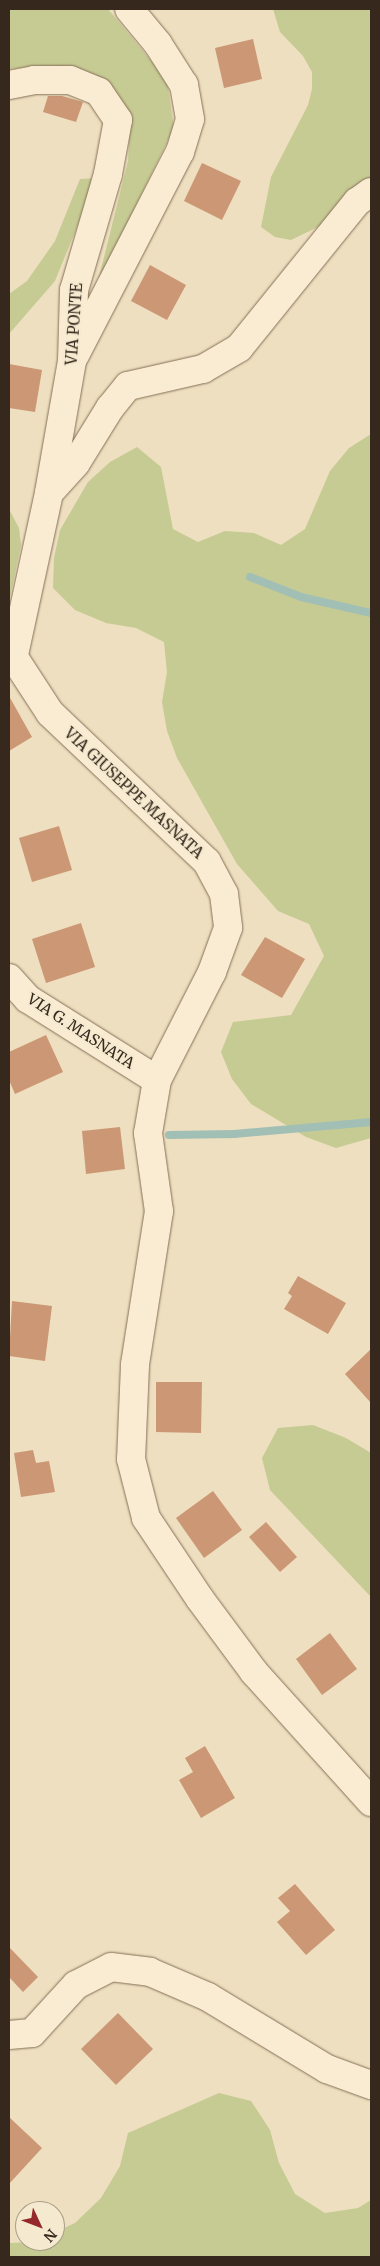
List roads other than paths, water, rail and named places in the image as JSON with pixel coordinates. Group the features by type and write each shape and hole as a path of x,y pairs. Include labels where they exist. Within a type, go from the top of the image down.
{"street":[{"path":"72,361 180,152 190,119 184,85 158,44 129,9"},
{"name":"VIA PONTE","path":"9,85 70,80 99,92 118,120 108,174 74,290 72,361 49,493 11,652"},
{"path":"49,493 76,463 110,408 128,386 203,369 239,348 357,202 371,192"},
{"name":"VIA GIUSEPPE MASNATA","path":"11,652 50,713 207,862 224,894 228,928 212,972 157,1080 148,1133 159,1211 135,1366 131,1459 146,1518 200,1599 254,1672 371,1802"},
{"name":"VIA G. MASNATA","path":"9,978 28,999 157,1080"},
{"path":"9,2035 32,2033 76,1985 111,1967 150,1972 208,1997 327,2070 371,2085"}],"waterway":[{"path":"250,577 301,597 371,613"},
{"path":"169,1135 234,1134 371,1122"}]}
